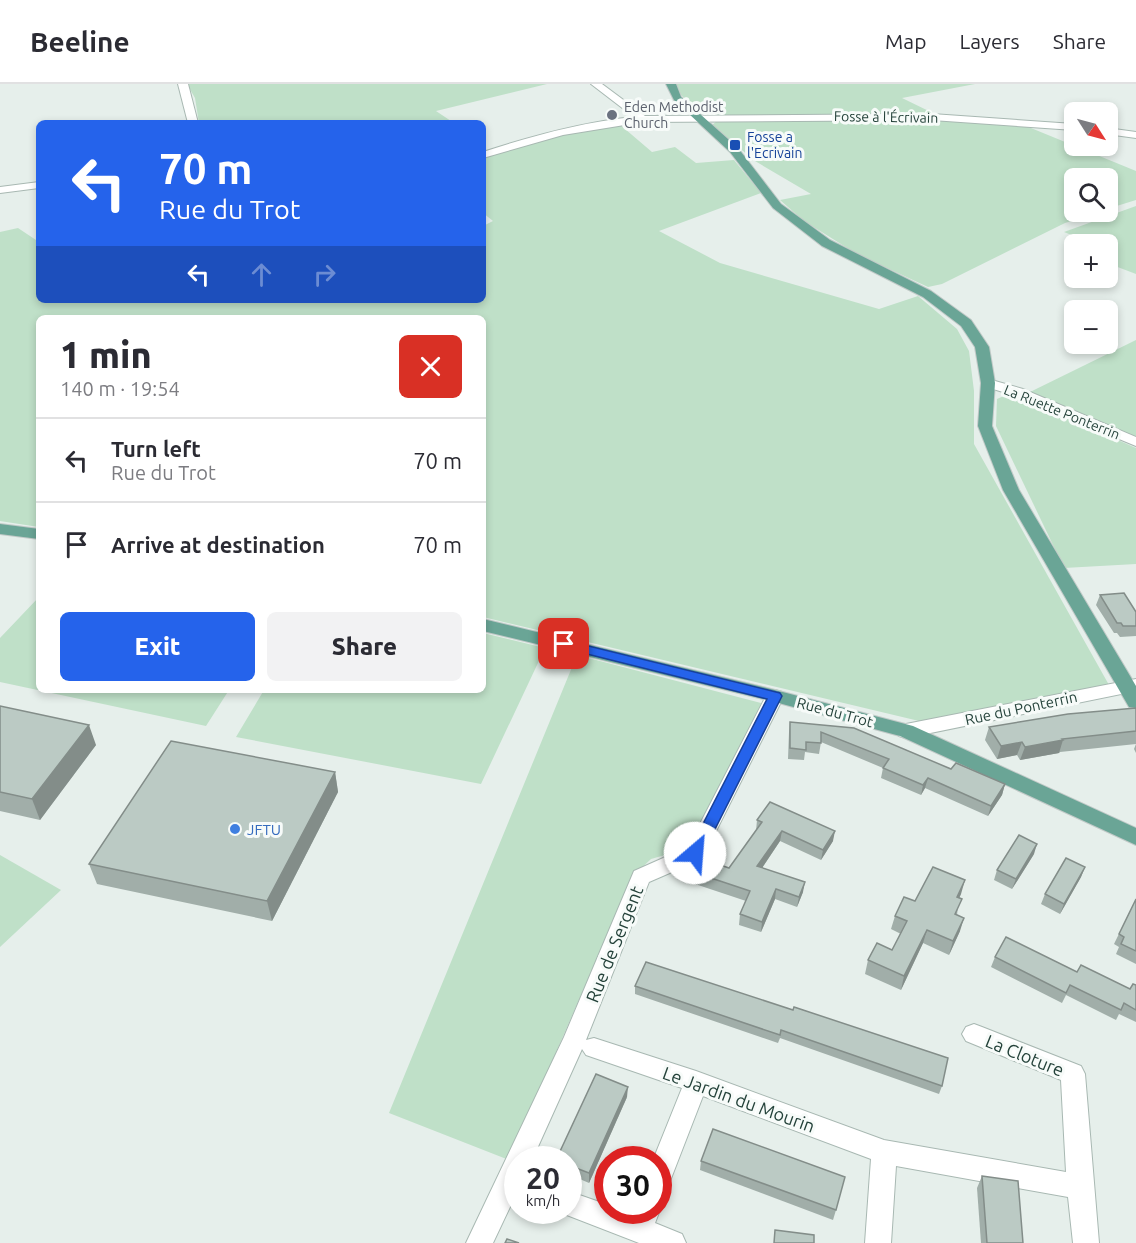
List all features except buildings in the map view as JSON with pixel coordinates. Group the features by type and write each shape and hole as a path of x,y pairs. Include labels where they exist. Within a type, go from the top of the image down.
{"main road":[{"path":"671,84 677,98 698,120 734,150 777,206 826,243 927,294 966,322 982,346 988,383 985,426 1011,490 1133,691"},
{"path":"0,529 36,534"},
{"name":"Rue du Trot","path":"486,626 775,696 906,731 1136,837"}],"street":[{"path":"183,84 192,120"},
{"path":"596,84 643,119"},
{"name":"Fosse à l'Écrivain","path":"486,154 553,133 617,121 643,119 932,117 1064,126"},
{"path":"1118,133 1136,135"},
{"path":"0,190 36,185"},
{"name":"La Ruette Ponterrin","path":"988,383 1018,392 1136,442"},
{"name":"Rue du Ponterrin","path":"906,731 1133,691"},
{"name":"Rue de Sergent","path":"525,1146 576,1037 641,877 695,853 775,696"},
{"name":"La Cloture","path":"974,1034 1073,1074 1086,1243"},
{"name":"Le Jardin du Mourin","path":"594,1048 696,1082 884,1152"},
{"path":"671,1146 696,1082"},
{"path":"878,1243 884,1152 1080,1186"},
{"name":"Rue de Sergent","path":"479,1243 504,1190"},
{"path":"648,1224 673,1243"}],"green space":[{"path":"187,84 547,84 436,111 450,120 199,120 195,98"},
{"path":"676,84 975,84 902,98 939,116 789,115 704,118 681,95"},
{"path":"931,119 1026,126 1064,142 1064,156 1099,156 1136,171 1136,200 1118,206 1118,168 1064,168 1064,222 1068,222 942,284 928,287 857,254 804,221 780,200 811,194 755,161 712,125 717,121"},
{"path":"618,123 652,152 675,147 696,163 734,160 761,193 659,231 720,263 879,309 918,296 957,329 969,351 974,391 974,444 1109,685 919,721 486,618 486,315 36,315 36,527 0,521 0,232 18,228 36,240 36,303 486,303 486,224 493,221 486,215 486,157 551,136"},
{"path":"1136,206 1136,274 1118,267 1118,234 1069,234 1064,232 1092,222 1118,222 1118,212"},
{"path":"1136,340 1136,437 1030,392 1107,354 1118,354 1118,349"},
{"path":"1006,395 1022,398 1136,448 1136,564 1064,568 996,426 997,399"},
{"path":"36,600 36,690 0,682 0,638"},
{"path":"486,634 545,648 481,784 236,737 262,693 486,693"},
{"path":"577,655 761,703 759,715 693,847 651,859 633,876 515,1146 504,1146 504,1158 389,1113"},
{"path":"52,693 227,693 206,726"},
{"path":"0,855 61,890 0,947"}],"place":[{"name":"Eden Methodist Church","path":"612,115"},
{"name":"Fosse a l'Ecrivain","path":"735,145"},
{"name":"JFTU","path":"235,829"}],"route":[{"path":"564,644 775,696 695,853"}]}
